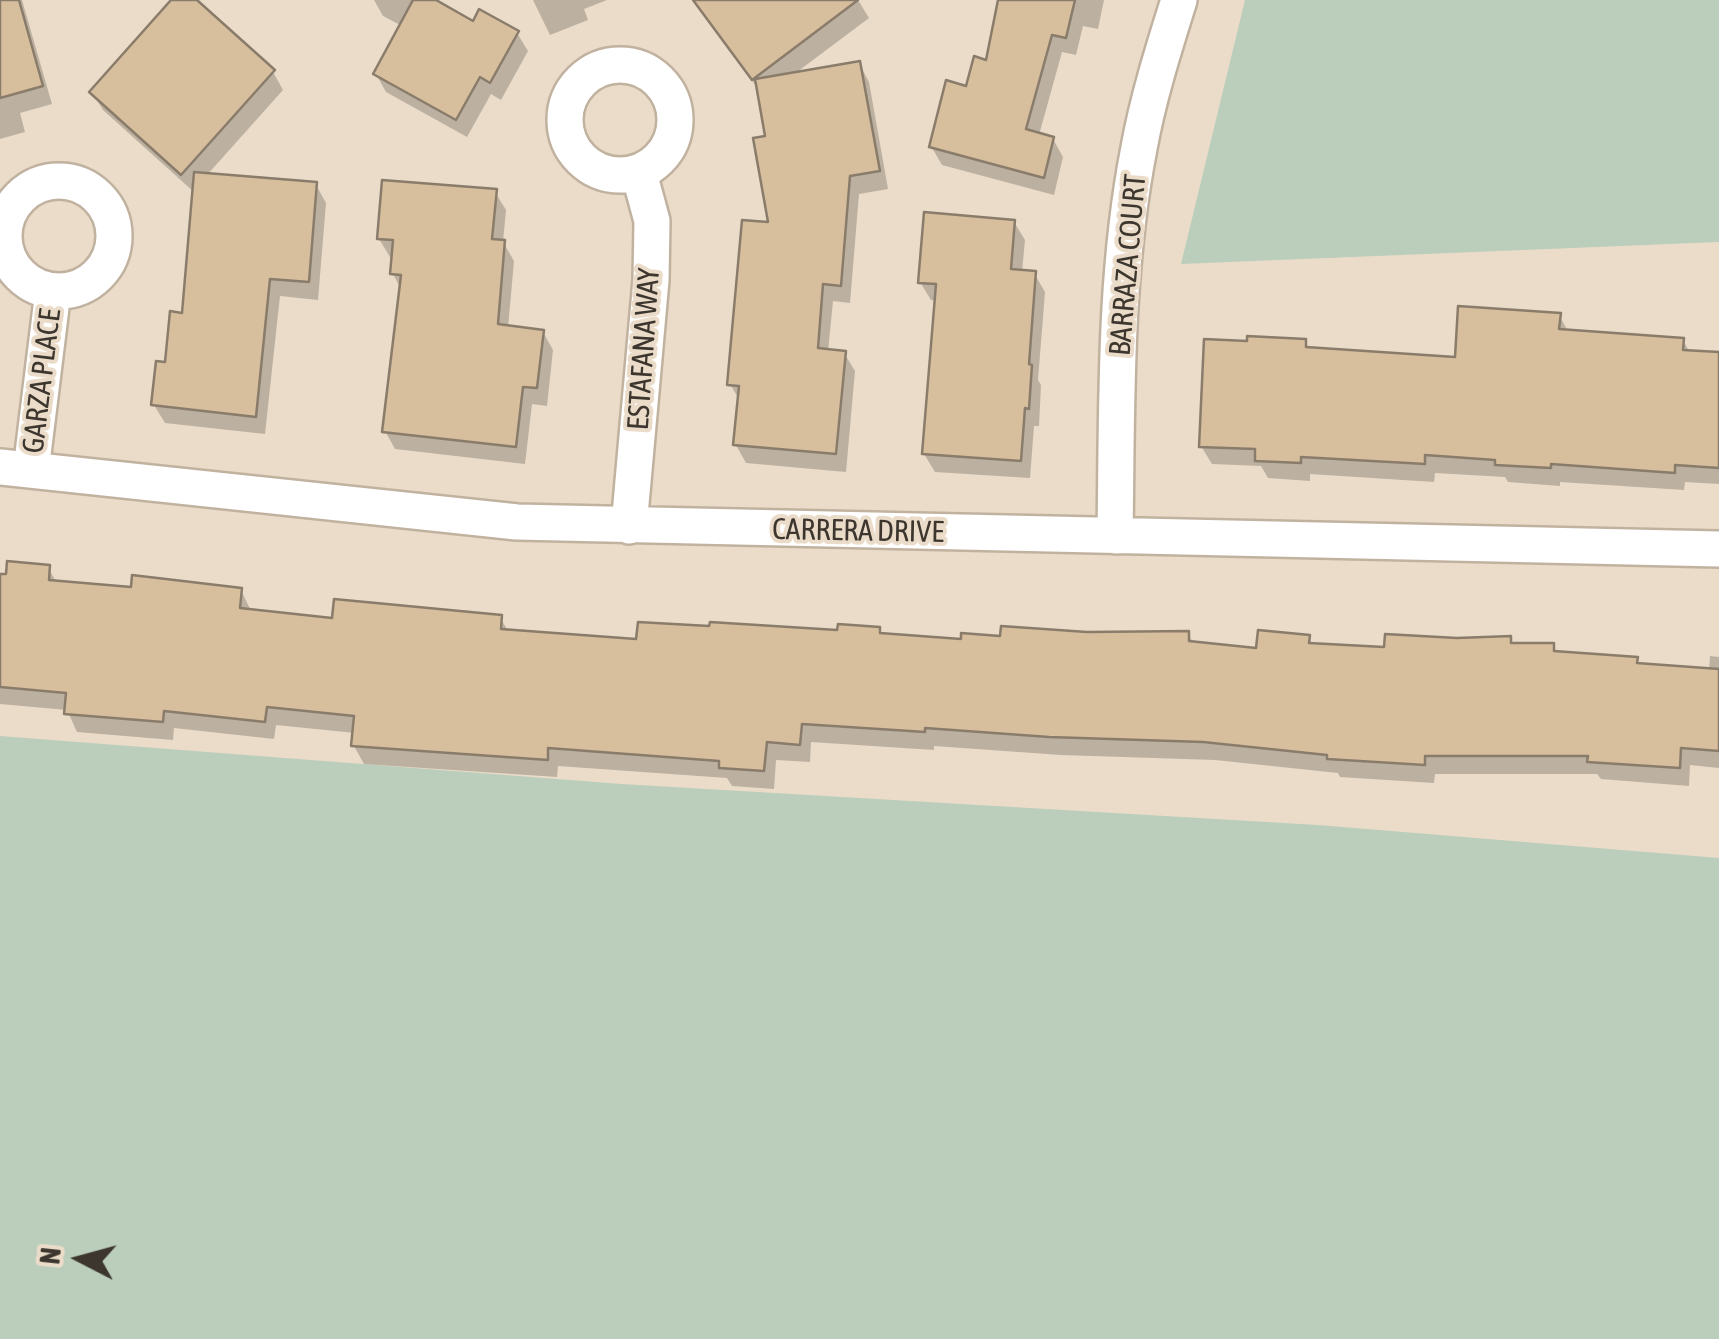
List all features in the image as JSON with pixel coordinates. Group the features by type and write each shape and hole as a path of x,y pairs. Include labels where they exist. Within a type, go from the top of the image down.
{"street":[{"name":"BARRAZA COURT","path":"1115,536 1118,354 1125,248 1139,148 1179,0"},
{"name":"ESTAFANA WAY","path":"629,526 651,280 652,221 639,172"},
{"name":"GARZA PLACE","path":"16,469 53,291"},
{"name":"CARRERA DRIVE","path":"16,469 517,522 1719,550"}],"green space":[{"path":"1245,0 1719,0 1719,242 1181,264"},
{"path":"0,736 622,784 1318,825 1719,858 1719,1339 0,1339"}],"building":[{"path":"0,0 19,0 43,86 0,98"},
{"path":"171,0 197,0 275,70 181,175 89,92"},
{"path":"413,0 436,0 473,21 479,9 519,31 490,83 480,77 456,120 373,74"},
{"path":"693,0 858,0 752,80"},
{"path":"998,0 1075,0 1066,38 1052,35 1026,129 1054,137 1044,178 929,147 946,80 966,86 974,56 986,60"},
{"path":"860,61 880,171 850,176 841,286 823,284 818,348 846,351 836,454 733,445 739,386 727,385 742,220 768,222 753,138 765,136 755,79"},
{"path":"194,172 317,182 309,282 270,279 256,417 151,405 156,361 165,362 170,311 182,313"},
{"path":"382,180 497,189 492,239 505,240 498,324 544,330 537,388 523,387 516,447 382,432 401,275 390,274 393,240 377,239"},
{"path":"924,212 1015,220 1011,269 1036,271 1029,409 1025,408 1021,461 922,454 936,284 918,283"},
{"path":"1458,306 1561,313 1559,329 1684,338 1683,350 1719,352 1719,468 1675,465 1675,473 1551,464 1551,468 1425,455 1425,464 1301,457 1301,463 1255,461 1255,449 1199,447 1204,339 1306,339 1306,347 1455,357"},
{"path":"7,561 50,565 49,580 131,587 132,575 242,588 240,608 332,618 334,599 502,615 501,629 636,639 638,622 837,630 838,624 880,627 880,633 961,639 961,633 1000,636 1001,626 1087,632 1189,631 1189,641 1256,648 1258,630 1310,635 1309,643 1384,647 1385,634 1511,636 1511,643 1554,643 1554,651 1638,657 1637,663 1719,669 1719,751 1681,748 1680,768 1587,762 1588,756 1425,756 1425,765 1327,759 1327,755 1203,742 802,724 800,745 767,742 764,771 719,768 719,761 548,748 548,760 351,746 354,716 267,707 265,722 164,711 163,722 64,714 66,693 0,687 0,574 6,574"}]}
